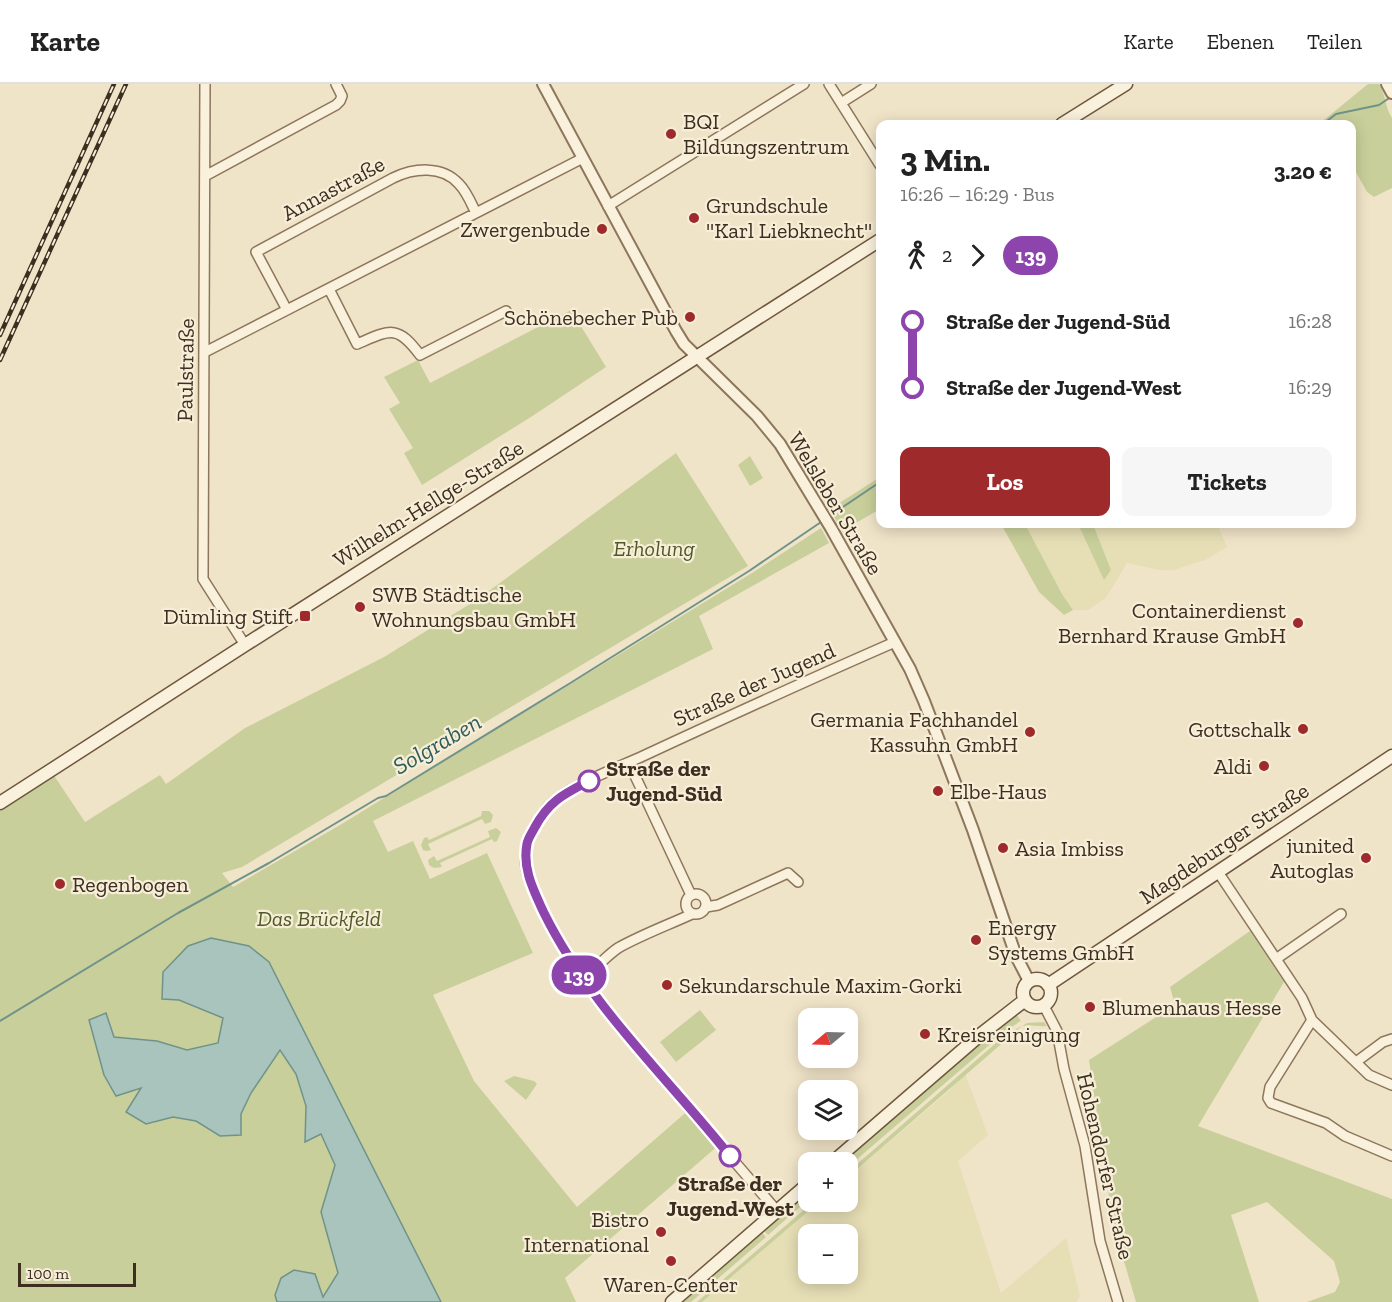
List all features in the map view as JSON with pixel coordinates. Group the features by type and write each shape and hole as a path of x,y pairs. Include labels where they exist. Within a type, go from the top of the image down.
{"main road":[{"path":"1068,120 1126,84"},
{"name":"Wilhelm-Hellge-Straße","path":"0,803 876,243"},
{"name":"Magdeburger Straße","path":"1048,985 1392,756"},
{"path":"1041,980 1048,985 1051,990 1050,998 1044,1005 1034,1007 1024,1000 1023,991 1029,981 1041,980"},
{"path":"845,1152 1024,1000"},
{"path":"672,1302 798,1193"}],"street":[{"name":"Paulstraße","path":"205,84 203,579 245,645"},
{"path":"205,176 336,105 342,96 336,84"},
{"name":"Welsleber Straße","path":"543,84 684,344 757,416 780,444 895,642 924,700 990,877 1016,956 1029,981"},
{"path":"608,206 804,84"},
{"path":"829,84 876,159"},
{"path":"841,103 871,84"},
{"path":"205,352 583,158"},
{"name":"Annastraße","path":"286,310 256,252 393,178 405,172 417,170 444,173 460,185 476,213"},
{"path":"328,289 357,344 383,333 397,332 409,340 420,355 506,311"},
{"name":"Straße der Jugend","path":"777,1211 601,1005 581,978 557,939 529,879 525,859 527,841 539,819 558,798 758,702 895,642"},
{"path":"629,763 691,895"},
{"path":"1218,872 1302,998 1312,1020 1369,1074 1392,1085"},
{"path":"706,907 718,905 788,873 798,882"},
{"path":"581,978 620,948 692,914 702,913 706,907 706,901 702,896 691,895"},
{"path":"691,895 685,905 692,914"},
{"path":"1276,959 1341,914"},
{"name":"Hohendorfer Straße","path":"1044,1005 1057,1030 1064,1069 1085,1146 1100,1240 1119,1302"},
{"path":"1312,1020 1270,1087 1268,1098 1270,1103 1326,1123 1345,1136 1392,1156"},
{"path":"1356,1062 1383,1042 1392,1039"}],"shaded area":[{"path":"1027,528 1080,528 1104,579 1111,570 1095,528 1219,528 1227,547 1205,560 1174,570 1159,570 1127,563 1106,598 1088,610 1073,610"},
{"path":"965,1074 988,1135 958,1161 1001,1293 1066,1238 1080,1296 1076,1302 702,1302 807,1212 858,1212 858,1168 949,1091"}],"green space":[{"path":"1368,84 1379,84 1392,118 1392,188 1374,197 1367,192 1356,172 1356,120 1324,120"},
{"path":"571,310 606,367 422,485 404,453 413,448 389,409 400,403 384,377 418,360 430,383"},
{"path":"676,453 748,566 242,867 222,873 233,887 340,825 752,573 821,528 829,543 699,616 713,649 373,821 388,852 413,841 430,879 487,853 533,953 433,995 474,1081 577,1207 691,1108 720,1144 565,1278 576,1302 441,1302 269,962 163,999 179,1000 223,1018 218,1043 187,1050 157,1041 114,1037 105,1013 89,1021 142,1087 146,1124 173,1117 196,1121 220,1136 241,1135 241,1114 251,1093 280,1050 296,1074 306,1106 305,1141 321,1134 335,1165 321,1212 338,1273 323,1297 275,1295 277,1302 0,1302 0,809 53,774 85,822 160,775 166,784 245,728 384,657 478,599"},
{"path":"750,456 763,478 750,486 738,465"},
{"path":"876,480 876,511 842,531 830,509"},
{"path":"1003,528 1027,528 1073,610 1064,615 1039,592"},
{"path":"1080,528 1095,528 1111,570 1104,580"},
{"path":"482,811 489,811 493,815 491,822 485,824 482,819 428,844 431,850 423,850 421,845 424,838 427,837 429,840 481,816"},
{"path":"496,828 501,832 497,841 494,842 492,839 440,863 442,867 434,868 429,865 428,860 434,856 437,861 490,837 488,831"},
{"path":"1250,931 1284,982 1198,1126 1392,1199 1392,1302 1307,1302 1335,1292 1340,1282 1334,1261 1267,1202 1231,1215 1259,1302 1136,1302 1113,1224 1089,1060 1175,1005 1170,987"},
{"path":"700,1010 716,1030 676,1062 660,1042"},
{"path":"1016,1014 1021,1021 1002,1034 858,1158 858,1152 851,1152 985,1037"},
{"path":"1044,1022 1047,1026 1022,1026 858,1168 858,1163 1004,1036 1027,1023"},
{"path":"514,1076 534,1081 537,1084 526,1100 504,1081"},
{"path":"798,1199 798,1209 768,1235 763,1230"},
{"path":"801,1212 807,1212 702,1302 697,1302"},
{"path":"761,1231 766,1237 691,1302 679,1302"}],"water":[{"path":"211,938 249,946 269,962 441,1302 277,1302 275,1295 281,1278 294,1270 315,1274 323,1297 338,1273 321,1212 335,1165 321,1134 305,1142 306,1106 296,1074 280,1050 251,1093 241,1114 241,1135 220,1136 196,1121 173,1117 146,1124 126,1112 141,1088 116,1096 104,1075 89,1020 106,1013 114,1037 157,1041 187,1050 218,1043 223,1018 179,1000 162,999 163,972 188,946"}],"waterway":[{"name":"Solgraben","path":"1328,120 1336,114 1379,105 1392,96"},
{"name":"Solgraben","path":"828,517 876,485"},
{"name":"Solgraben","path":"0,1021 178,913 269,863 378,798 386,796 749,571 824,520"}],"railway":[{"path":"0,335 114,84"},
{"path":"0,360 126,84"}],"bus line":[{"name":"139","path":"589,781 558,798 539,819 527,841 525,859 529,879 557,939 601,1005 730,1156"}],"place":[{"name":"BQI Bildungszentrum","path":"671,134"},
{"name":"Grundschule \"Karl Liebknecht\"","path":"694,218"},
{"name":"Zwergenbude","path":"602,229"},
{"name":"Schönebecher Pub","path":"690,317"},
{"name":"SWB Städtische Wohnungsbau GmbH","path":"360,607"},
{"name":"Dümling Stift","path":"305,616"},
{"name":"Containerdienst Bernhard Krause GmbH","path":"1298,623"},
{"name":"Gottschalk","path":"1303,729"},
{"name":"Germania Fachhandel Kassuhn GmbH","path":"1030,732"},
{"name":"Aldi","path":"1264,766"},
{"name":"Straße der Jugend-Süd","path":"589,781"},
{"name":"Elbe-Haus","path":"938,791"},
{"name":"Asia Imbiss","path":"1003,848"},
{"name":"junited Autoglas","path":"1366,858"},
{"name":"Regenbogen","path":"60,884"},
{"name":"Energy Systems GmbH","path":"976,940"},
{"name":"Sekundarschule Maxim-Gorki","path":"667,985"},
{"name":"Blumenhaus Hesse","path":"1090,1007"},
{"name":"Kreisreinigung","path":"925,1034"},
{"name":"Straße der Jugend-West","path":"730,1156"},
{"name":"Bistro International","path":"661,1232"},
{"name":"Waren-Center","path":"671,1261"}],"park label":[{"name":"Erholung","path":"654,548"},
{"name":"Das Brückfeld","path":"319,918"}]}
